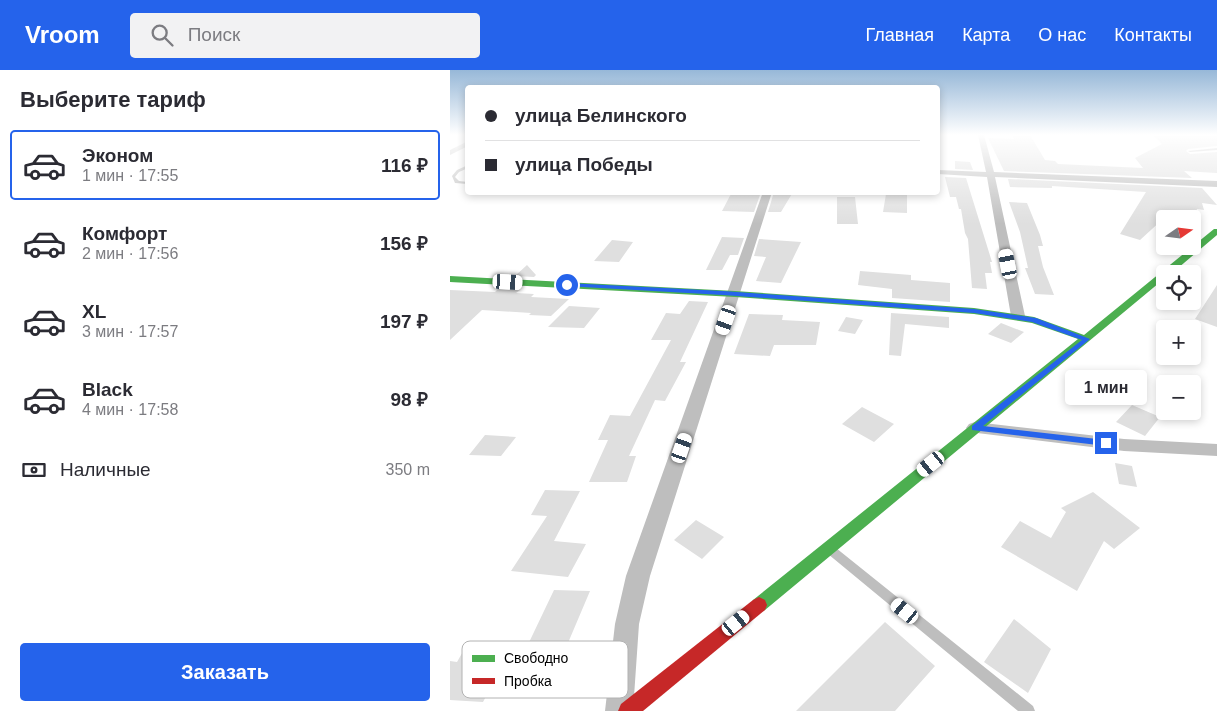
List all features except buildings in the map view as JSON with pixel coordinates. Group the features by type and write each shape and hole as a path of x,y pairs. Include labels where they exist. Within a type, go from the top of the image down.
{"main road":[{"path":"1176,265 1217,231"},
{"path":"450,279 735,294 974,311 1018,316 1087,339"},
{"path":"628,711 1156,282"}],"street":[{"path":"988,165 1018,316"},
{"path":"940,172 1217,184"},
{"path":"625,641 627,624 638,576 767,195"},
{"path":"975,428 1124,445 1217,450"},
{"path":"619,711 620,698"}],"lane":[{"path":"465,169 453,177 456,182 465,183"},
{"path":"828,548 1028,711"}],"traffic: fast":[{"path":"1177,265 1217,231"},
{"path":"450,279 735,294 974,311 1034,320 1087,339"},
{"path":"759,605 1156,281"}],"traffic: jam":[{"path":"628,711 759,605"}],"route":[{"path":"567,285 723,293 974,311 1006,314 1034,320 1087,339 975,428 1106,443"}]}
